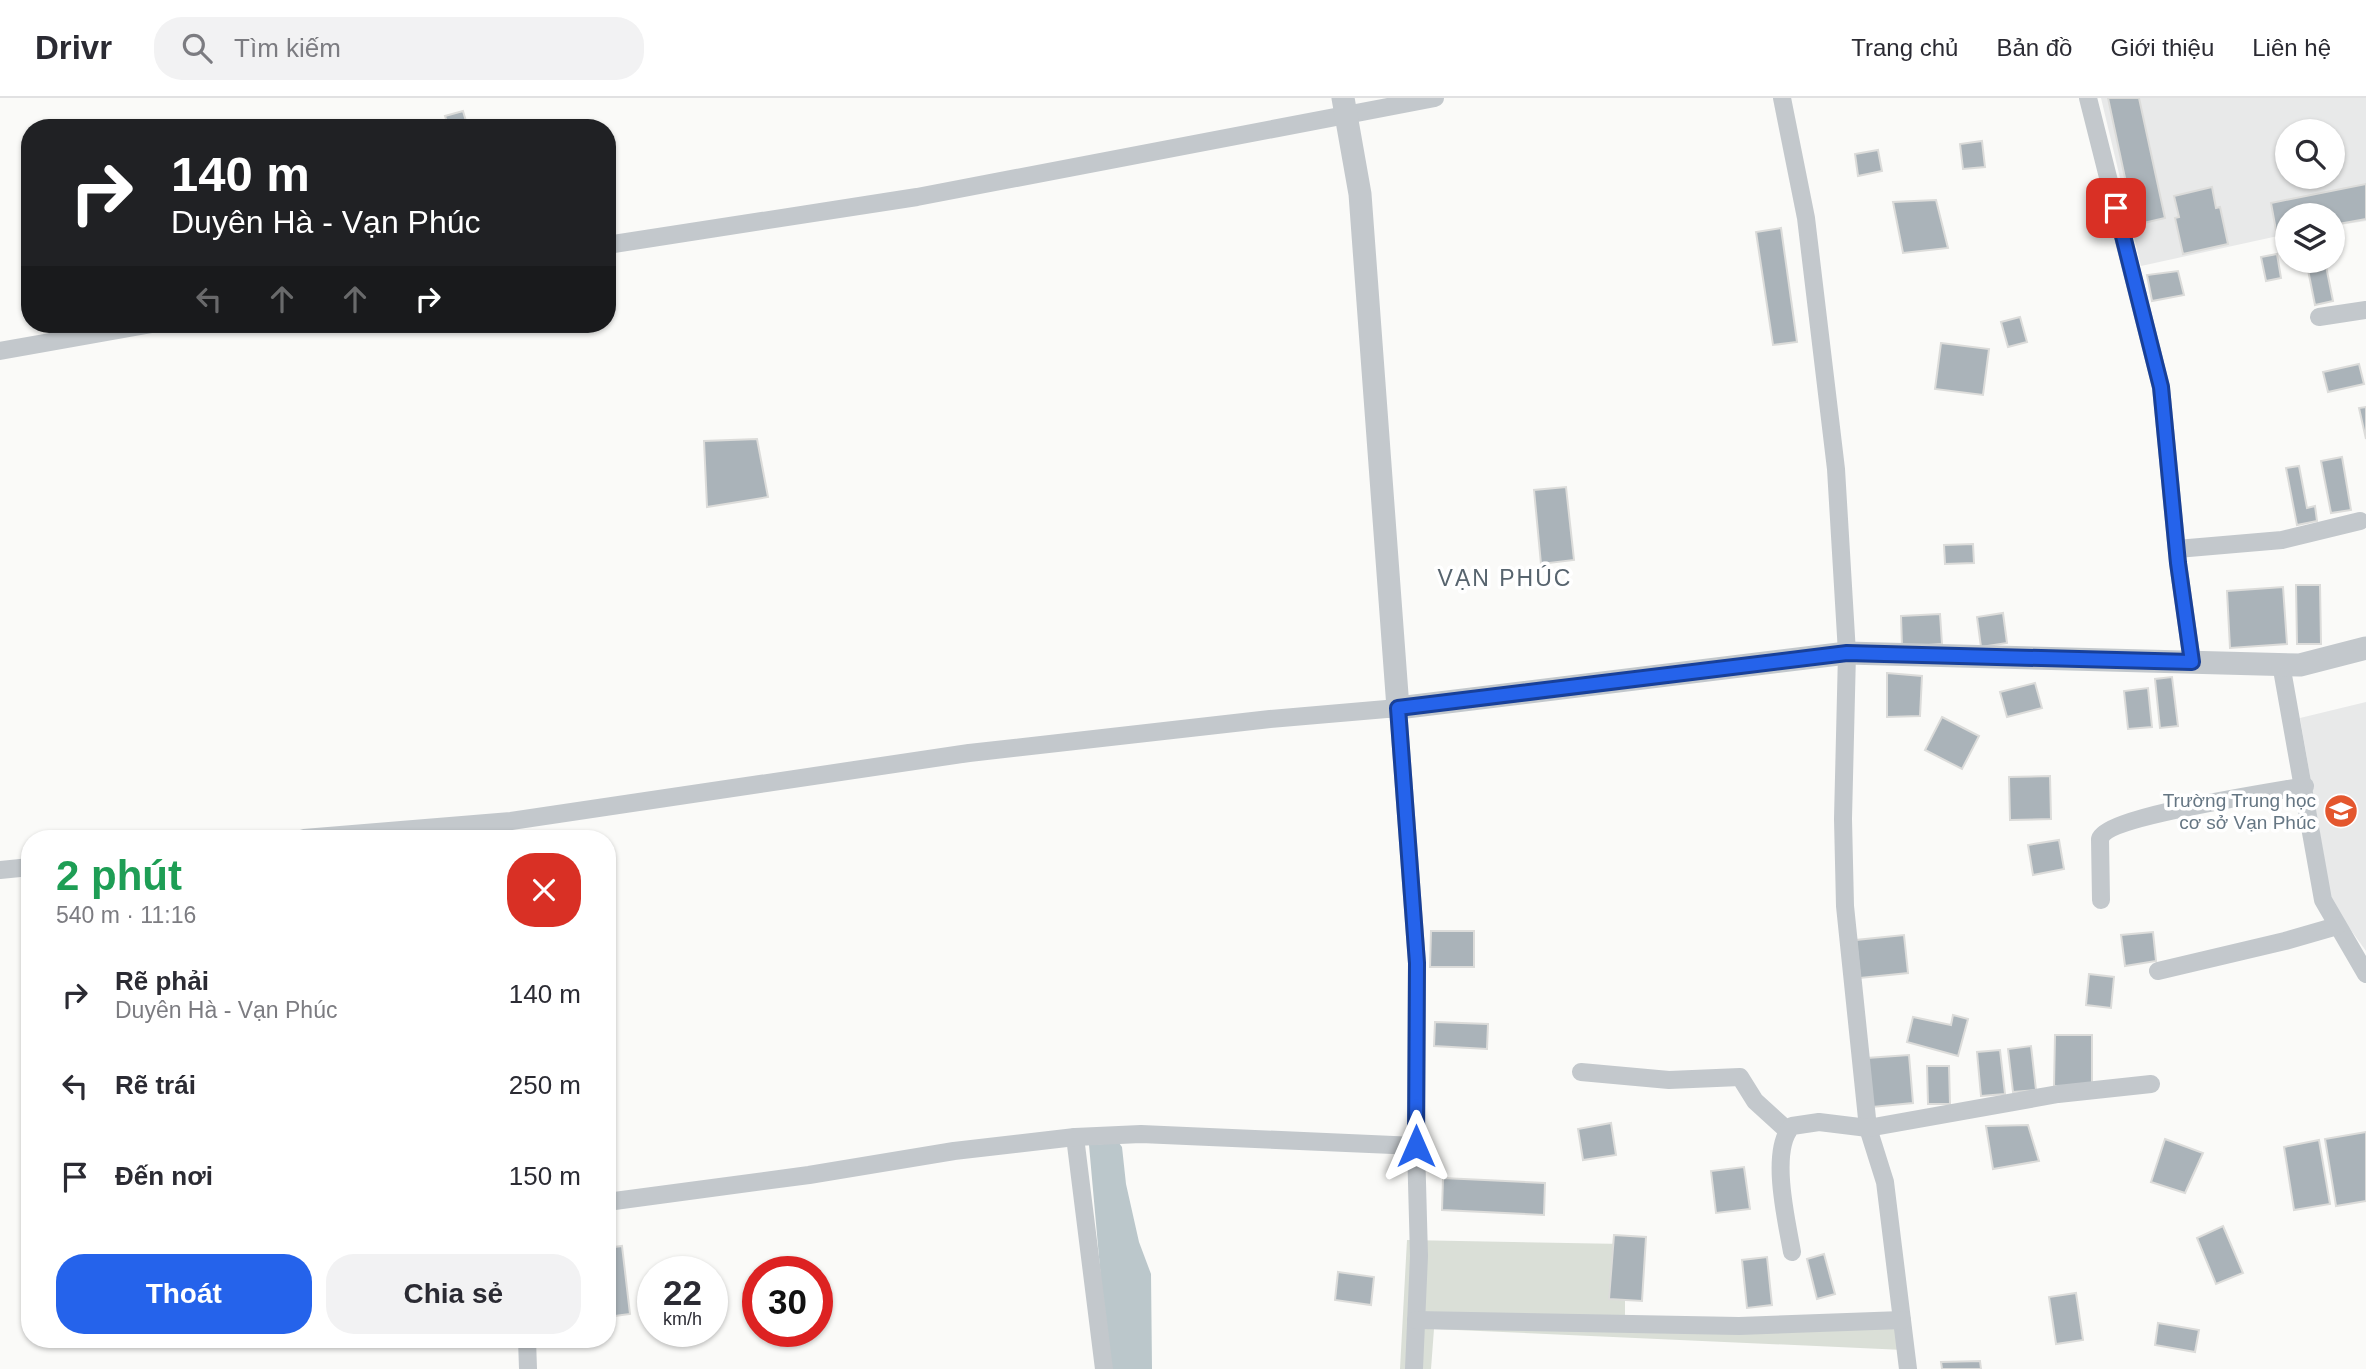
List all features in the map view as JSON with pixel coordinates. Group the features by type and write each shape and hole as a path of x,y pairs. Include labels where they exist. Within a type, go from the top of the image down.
{"street":[{"path":"616,245 917,197 1345,106 1435,98"},
{"path":"1782,98 1806,218 1836,469 1847,653 1843,819 1845,906 1868,1128 1885,1182 1908,1369"},
{"path":"2088,98 2161,387 2177,549 2192,662"},
{"path":"1345,106 1360,194 1417,963 1416,1146 1419,1256 1414,1369"},
{"path":"2319,317 2366,310"},
{"path":"0,351 101,333"},
{"path":"2177,549 2256,544 2360,522"},
{"path":"511,830 969,753 1256,720 1398,708 1847,653 2300,664 2366,648"},
{"path":"2281,664 2305,786 2323,900 2366,974"},
{"path":"2101,900 2099,839 2108,829 2152,815 2305,786"},
{"path":"0,870 21,868"},
{"path":"2158,971 2285,942 2337,926"},
{"path":"1581,1072 1669,1080 1740,1077 1755,1101 1788,1130"},
{"path":"1792,1252 1781,1183 1788,1130 1795,1125 1819,1122 1868,1128 2058,1094 2151,1084"},
{"path":"616,1201 809,1175 954,1151 1075,1137 1142,1134 1416,1146"},
{"path":"1075,1137 1104,1369"},
{"path":"1416,1320 1739,1326 1902,1320"},
{"path":"527,1348 528,1369"}],"shaded area":[{"path":"2101,98 2366,98 2366,221 2345,224 2345,203 2275,203 2275,237 2141,266"},
{"name":"Trường Trung học cơ sở Vạn Phúc","path":"2366,702 2366,951 2332,904 2300,718"},
{"path":"1119,1143 1122,1147 1126,1184 1139,1242 1151,1274 1152,1369 1109,1369 1089,1145"},
{"path":"1407,1240 1625,1244 1625,1317 1902,1329 1904,1350 1434,1329 1431,1369 1400,1369"}],"building":[{"path":"2108,98 2139,98 2165,218 2135,225"},
{"path":"463,111 465,119 446,119 445,116"},
{"path":"1982,141 1985,167 1963,169 1960,144"},
{"path":"1878,150 1882,171 1858,176 1855,154"},
{"path":"2366,184 2366,219 2345,223 2345,203 2275,203 2275,225 2271,203"},
{"path":"2212,187 2216,208 2220,207 2228,244 2183,254 2175,218 2179,217 2174,196"},
{"path":"1936,200 1948,248 1903,253 1893,202"},
{"path":"1781,228 1797,342 1773,345 1756,232"},
{"path":"2275,254 2275,273 2280,273 2281,278 2266,281 2261,257"},
{"path":"2178,271 2184,295 2152,301 2147,275"},
{"path":"2309,273 2327,273 2333,301 2315,305"},
{"path":"2020,317 2027,342 2008,347 2001,322"},
{"path":"1941,343 1989,349 1983,395 1935,389"},
{"path":"2359,364 2364,384 2328,392 2323,372"},
{"path":"2366,407 2366,439 2359,408"},
{"path":"757,439 768,497 707,507 704,441"},
{"path":"2342,457 2351,510 2331,513 2321,461"},
{"path":"2299,466 2307,508 2315,506 2317,521 2297,525 2286,468"},
{"path":"1566,487 1574,560 1541,564 1534,490"},
{"path":"1973,544 1974,563 1945,564 1944,545"},
{"path":"2296,585 2320,585 2321,644 2297,644"},
{"path":"2283,587 2287,644 2230,648 2227,591"},
{"path":"2003,613 2007,643 1981,647 1977,617"},
{"path":"1940,614 1942,644 1902,647 1901,616"},
{"path":"1887,673 1922,676 1920,716 1887,717"},
{"path":"2172,677 2178,726 2160,728 2155,679"},
{"path":"2035,683 2042,708 2007,717 2000,692"},
{"path":"2148,688 2152,727 2128,729 2124,691"},
{"path":"1942,717 1979,736 1962,769 1925,750"},
{"path":"2050,776 2051,819 2010,820 2009,777"},
{"path":"2059,840 2064,869 2033,875 2028,845"},
{"path":"1431,931 1474,931 1474,967 1430,967"},
{"path":"2153,932 2156,961 2125,966 2121,935"},
{"path":"1904,935 1908,973 1860,978 1856,940"},
{"path":"2089,974 2114,977 2111,1008 2086,1005"},
{"path":"1953,1015 1968,1019 1958,1056 1907,1042 1913,1017 1951,1025"},
{"path":"1435,1022 1488,1024 1487,1049 1434,1046"},
{"path":"2055,1035 2092,1035 2092,1086 2054,1086"},
{"path":"2031,1046 2036,1090 2013,1092 2008,1049"},
{"path":"2000,1050 2005,1094 1981,1096 1977,1052"},
{"path":"1909,1055 1913,1103 1872,1107 1867,1058"},
{"path":"1927,1066 1949,1066 1950,1104 1928,1104"},
{"path":"1611,1123 1616,1155 1583,1160 1578,1129"},
{"path":"2028,1125 2039,1161 1993,1169 1986,1126"},
{"path":"2366,1132 2366,1201 2336,1206 2325,1139"},
{"path":"2165,1139 2203,1153 2185,1193 2151,1182"},
{"path":"2319,1140 2330,1204 2294,1210 2284,1147"},
{"path":"1744,1167 1750,1209 1716,1213 1711,1171"},
{"path":"1443,1178 1545,1183 1544,1215 1442,1210"},
{"path":"2223,1226 2243,1273 2216,1284 2197,1238"},
{"path":"1614,1235 1646,1237 1642,1301 1609,1299"},
{"path":"622,1246 630,1314 616,1316 616,1247"},
{"path":"1824,1254 1835,1294 1817,1299 1807,1259"},
{"path":"1767,1257 1772,1305 1747,1308 1742,1260"},
{"path":"1338,1272 1374,1277 1371,1305 1335,1300"},
{"path":"2076,1293 2083,1340 2056,1344 2049,1297"},
{"path":"2158,1323 2199,1330 2195,1352 2155,1345"},
{"path":"1980,1361 1981,1369 1942,1369 1941,1362"}],"place":[{"name":"Trường Trung học cơ sở Vạn Phúc","path":"2341,811"}],"district":[{"name":"VẠN PHÚC","path":"1505,578"}],"route":[{"path":"1416,1146 1417,963 1398,708 1847,653 2192,662 2178,563 2170,456 2161,387 2116,208"}]}
